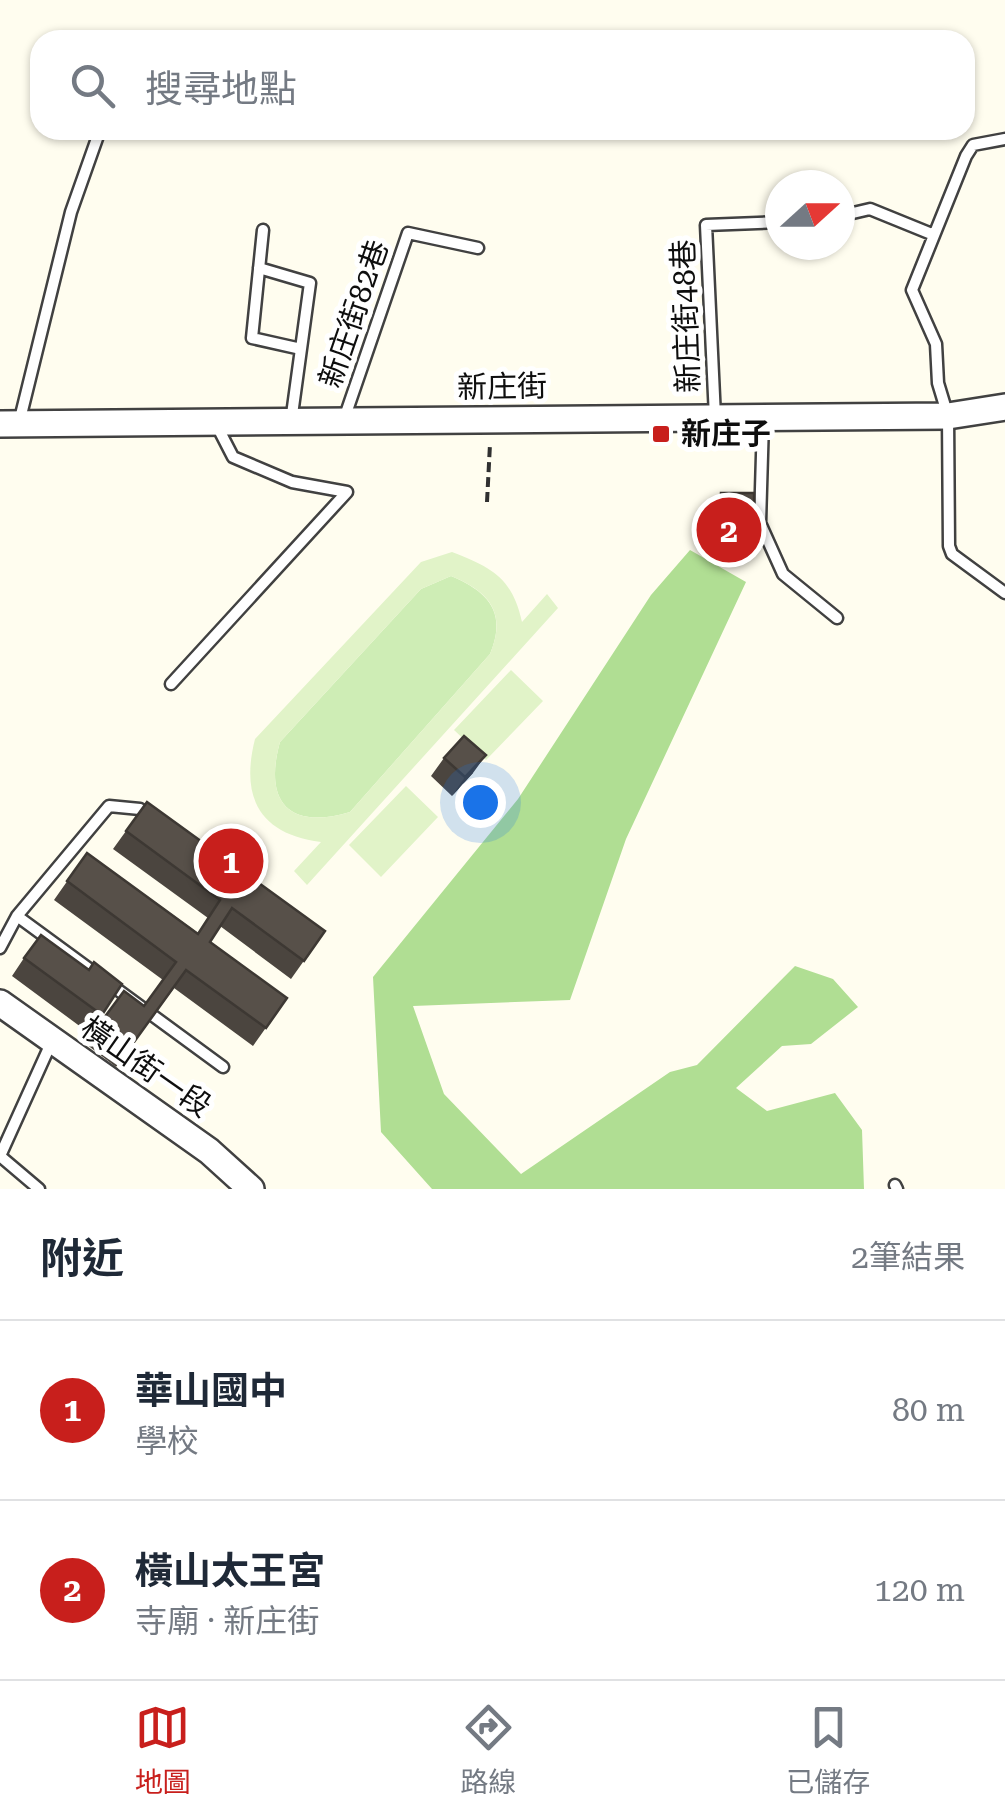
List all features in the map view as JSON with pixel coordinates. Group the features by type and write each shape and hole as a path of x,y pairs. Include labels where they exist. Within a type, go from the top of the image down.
{"street":[{"name":"新庄街","path":"9,424 948,416 1005,407"},
{"name":"橫山街一段","path":"0,1003 210,1150 251,1189"}],"lane":[{"path":"1005,139 974,145 912,290 936,344 938,383 948,416 949,546 952,554 1005,593"},
{"path":"9,424 71,212 96,140"},
{"path":"855,213 870,210 934,235"},
{"name":"新庄街48巷","path":"715,418 706,225 765,223"},
{"path":"263,230 252,338 301,349"},
{"name":"新庄街82巷","path":"343,422 408,232 478,248"},
{"path":"258,268 310,283 291,423"},
{"path":"763,415 760,523 783,574 837,618"},
{"path":"170,684 347,492 292,482 233,457 216,424"},
{"path":"0,948 17,916 109,806 140,809 156,821"},
{"path":"17,916 223,1067"},
{"path":"39,1189 0,1156 52,1040"}],"path":[{"path":"487,502 491,420"}],"green space":[{"path":"690,550 746,582 626,839 570,1000 413,1006 444,1094 521,1174 670,1072 697,1065 795,966 833,979 858,1007 811,1044 782,1046 736,1088 767,1111 835,1093 862,1130 864,1189 432,1189 381,1132 373,977 518,799 651,595"},
{"path":"452,552 490,570 513,595 522,622 547,594 558,608 307,885 294,871 321,842 283,831 260,810 250,779 255,739 421,562","holes":["451,576 465,582 492,606 497,627 490,654 350,812 311,817 286,807 275,781 280,742 421,589"]},
{"path":"451,576 476,589 491,606 496,627 490,654 350,812 311,817 286,807 275,781 280,742 421,589"},
{"path":"511,670 543,701 486,760 454,730"},
{"path":"406,786 438,817 381,877 349,845"}],"building":[{"path":"721,493 754,493 755,543 721,543"},
{"path":"464,736 486,755 465,777 444,758"},
{"path":"147,802 325,931 304,961 232,908 210,942 287,998 266,1028 186,970 129,1049 98,1026 124,991 144,1006 176,962 67,881 87,853 198,934 220,900 126,831"},
{"path":"41,935 89,970 94,962 122,984 102,1015 24,958"}],"place":[{"name":"新庄子","path":"661,434"},
{"name":"橫山太王宮","path":"729,530"},
{"name":"華山國中","path":"231,861"}]}
